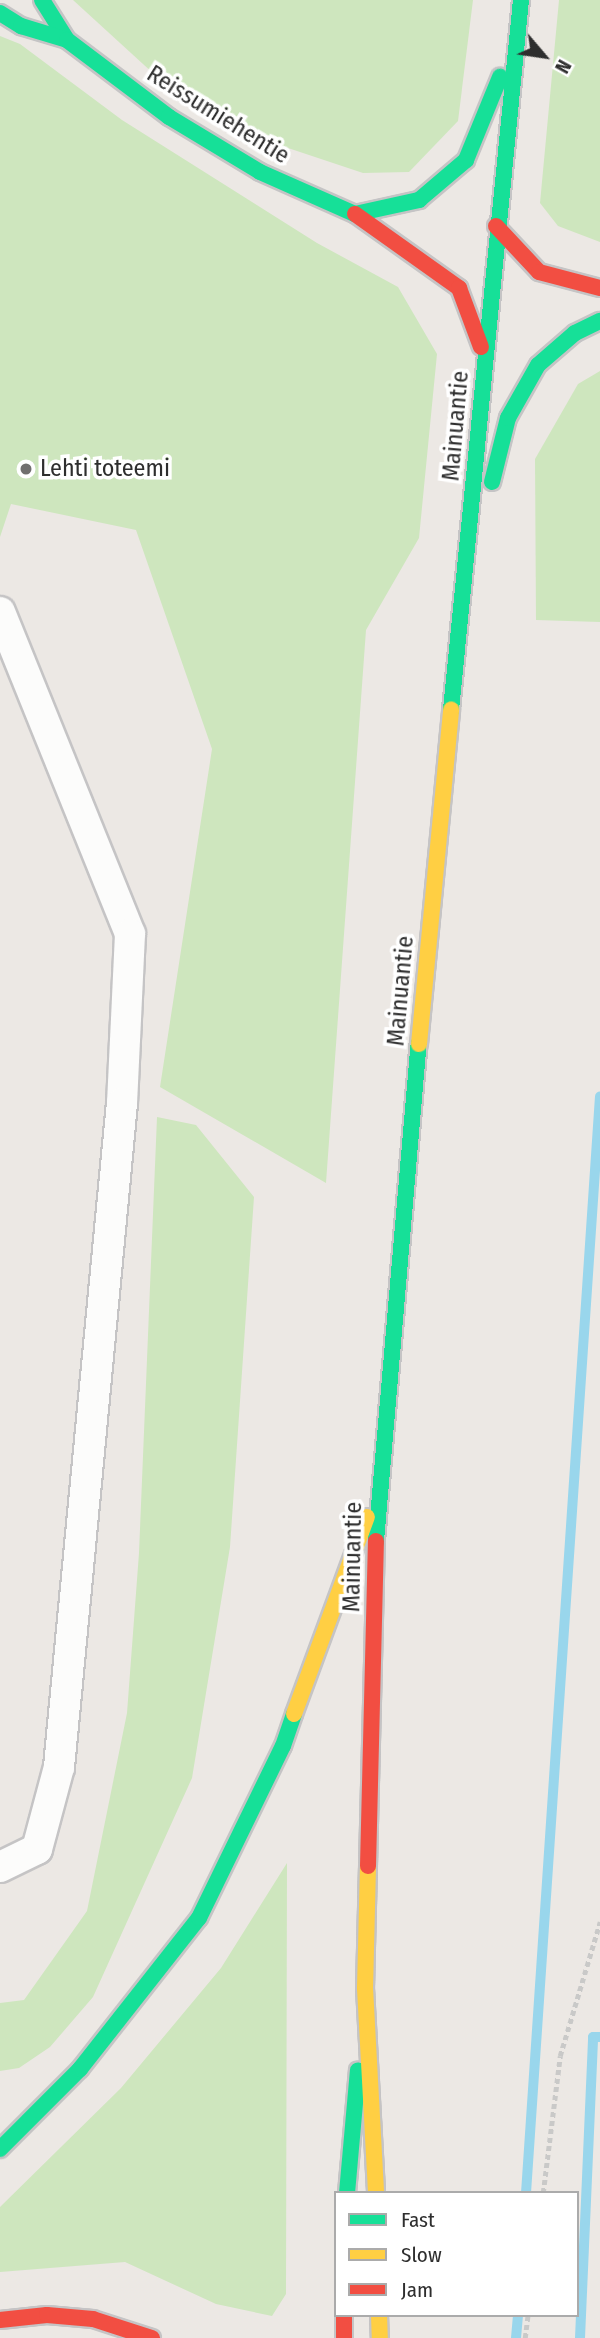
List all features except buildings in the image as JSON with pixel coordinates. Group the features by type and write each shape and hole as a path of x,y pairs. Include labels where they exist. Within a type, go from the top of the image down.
{"main road":[{"name":"Reissumiehentie","path":"42,0 67,40"},
{"name":"Mainuantie","path":"347,2191 365,1988 377,1492 496,226 521,0"},
{"name":"Reissumiehentie","path":"0,13 21,26 67,40 169,117 260,172 355,215 459,288 485,357"},
{"path":"355,215 419,200 466,160 518,33"},
{"path":"496,226 539,272 600,288"},
{"path":"462,596 508,418 538,365 575,332 600,321"},
{"path":"0,2149 80,2068 199,1918 283,1746 322,1629 377,1492"},
{"name":"Mainuantie","path":"365,1988 376,2191"},
{"path":"0,2320 47,2315 93,2319 152,2338"},
{"path":"344,2317 344,2338"},
{"path":"379,2317 380,2338"}],"street":[{"path":"0,612 130,934 122,1103 59,1767 37,1849 0,1867"}],"path":[{"path":"543,2191 560,2056 600,1922"},
{"path":"525,2338 528,2317"}],"green space":[{"path":"73,0 473,0 458,121 409,172 363,173 261,139 155,75"},
{"path":"559,0 600,0 600,242 558,226 540,203"},
{"path":"0,36 20,44 122,120 317,243 398,287 437,354 419,538 366,630 326,1183 160,1087 212,749 136,530 11,504 0,537"},
{"path":"600,371 600,622 536,620 535,459 578,384"},
{"path":"157,1117 196,1125 254,1197 230,1547 192,1778 93,1997 50,2047 19,2068 0,2071 0,2003 24,2000 87,1911 127,1713 139,1553"},
{"path":"287,1863 286,2294 272,2316 216,2304 125,2262 0,2272 0,2207 121,2088 221,1968"}],"waterway":[{"path":"526,2191 600,1096"},
{"path":"580,2338 593,2037 600,2037"},
{"path":"516,2338 518,2317"}],"traffic: fast":[{"path":"42,0 67,40"},
{"path":"451,710 521,0"},
{"path":"0,13 21,26 67,40 169,117 260,172 355,214"},
{"path":"355,214 419,200 466,160 500,77"},
{"path":"492,482 508,418 538,365 575,333 600,321"},
{"path":"376,1541 419,1044"},
{"path":"0,2149 80,2069 199,1918 283,1746 294,1714"},
{"path":"347,2191 358,2070"}],"traffic: slow":[{"path":"419,1044 451,710"},
{"path":"294,1714 367,1517"},
{"path":"368,1866 365,1988 376,2191"},
{"path":"379,2317 380,2338"}],"traffic: jam":[{"path":"355,214 459,288 481,347"},
{"path":"496,226 539,272 600,288"},
{"path":"368,1866 376,1541"},
{"path":"0,2320 47,2315 93,2319 152,2338"},
{"path":"344,2317 344,2338"}],"place":[{"name":"Lehti toteemi","path":"26,469"}]}
